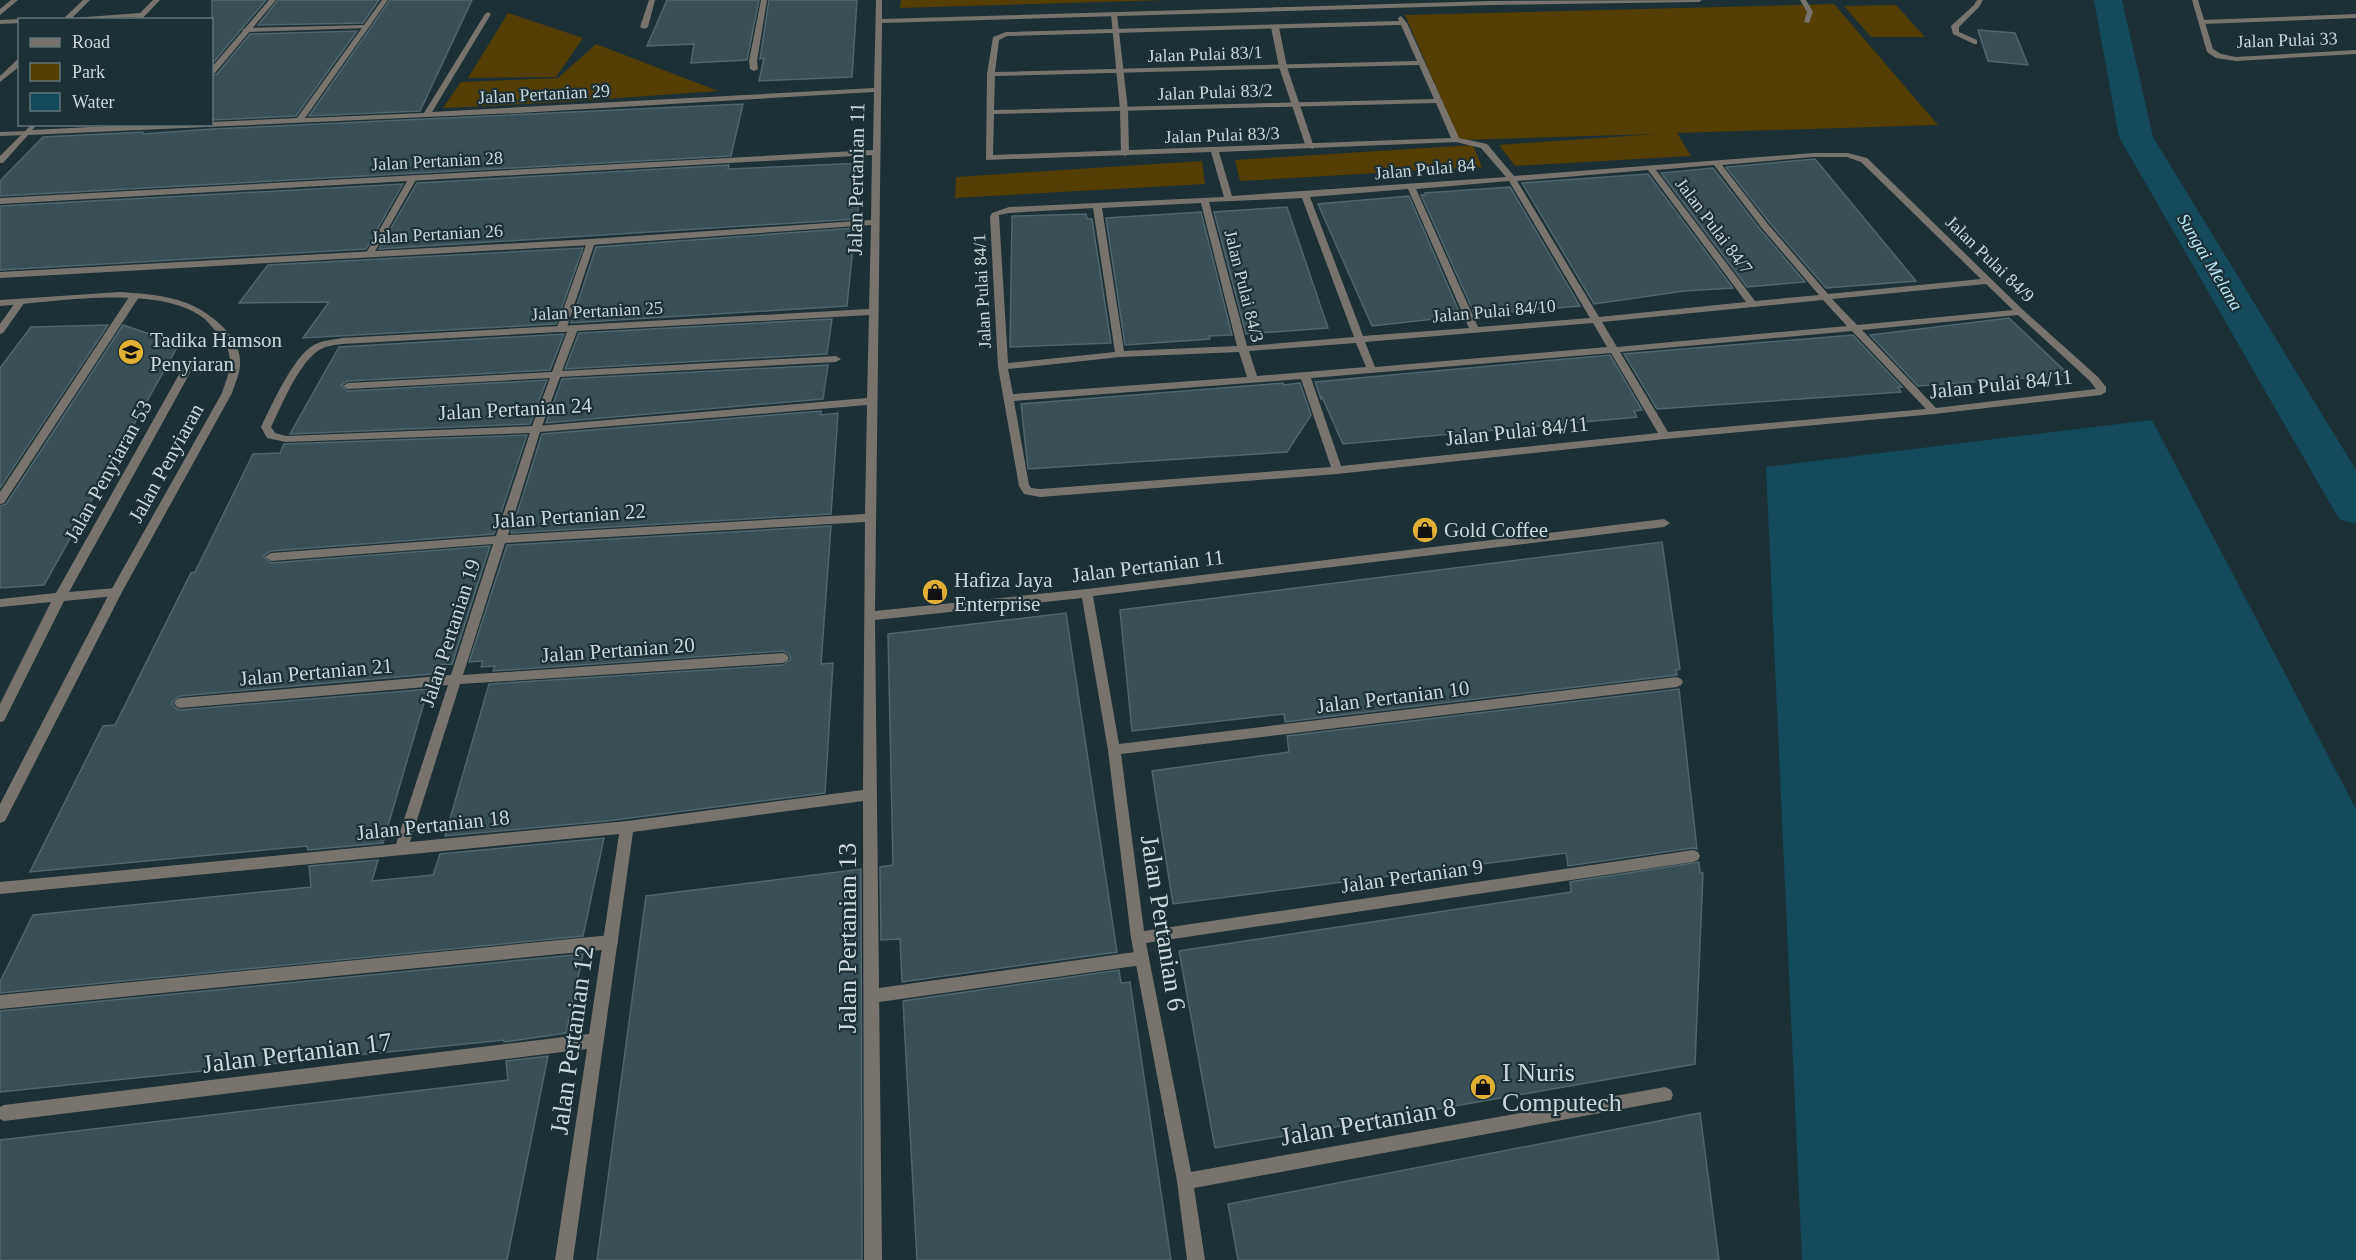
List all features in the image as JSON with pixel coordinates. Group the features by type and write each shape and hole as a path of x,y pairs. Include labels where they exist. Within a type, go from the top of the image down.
{"street":[{"path":"0,13 15,0"},
{"path":"66,18 87,0"},
{"path":"102,18 139,17 157,0"},
{"path":"213,70 273,0"},
{"path":"299,121 385,0"},
{"path":"644,27 652,0"},
{"path":"754,69 753,61 764,0"},
{"name":"Jalan Pertanian 11","path":"879,0 869,616 1087,593 1664,523"},
{"path":"879,21 1491,2 1699,0"},
{"path":"1803,0 1810,12 1807,22"},
{"path":"1974,42 1955,33 1954,30 1955,26 1977,6 1980,0"},
{"path":"2195,0 2202,22 2356,16"},
{"path":"1394,6 1404,23 1456,140"},
{"path":"427,114 488,14"},
{"path":"1114,14 1118,72 1124,110 1125,154"},
{"path":"0,22 18,21"},
{"name":"Jalan Pulai 33","path":"2202,22 2210,50 2219,56 2236,59 2356,52"},
{"path":"991,112 991,74 996,39 1006,34 1404,23"},
{"path":"246,30 365,27"},
{"path":"1275,27 1283,67 1310,147"},
{"path":"2340,53 2356,63"},
{"name":"Jalan Pulai 83/1","path":"991,74 1420,63"},
{"path":"0,80 18,64"},
{"name":"Jalan Pertanian 29","path":"213,124 877,90"},
{"name":"Jalan Pulai 83/2","path":"991,112 1439,100"},
{"name":"Jalan Pulai 83/3","path":"991,112 989,158 1456,140 1484,146 1511,178 1665,436"},
{"path":"0,160 32,126"},
{"path":"0,134 147,126"},
{"name":"Jalan Pulai 84/3","path":"1215,150 1229,199"},
{"name":"Jalan Pertanian 28","path":"0,201 876,152"},
{"name":"Jalan Pulai 84","path":"996,213 1009,210 1305,195 1813,155 1856,157"},
{"name":"Jalan Pulai 84/9","path":"1856,157 1864,160 2020,312 2101,387"},
{"path":"1716,162 1764,225 1827,298 1934,411"},
{"name":"Jalan Pulai 84/7","path":"1650,168 1752,304"},
{"path":"369,255 414,178"},
{"path":"1411,187 1474,329"},
{"path":"1305,195 1371,369"},
{"name":"Jalan Pulai 84/3","path":"1204,200 1253,379"},
{"path":"1097,206 1120,354"},
{"name":"Jalan Pulai 84/1","path":"996,213 994,217 1003,367"},
{"name":"Jalan Pertanian 26","path":"0,275 591,242 875,222"},
{"path":"561,330 591,242"},
{"name":"Jalan Pulai 84/10","path":"1003,367 1120,354 1243,349 1594,320 1988,280"},
{"name":"Jalan Penyiaran","path":"0,303 105,296 178,302 203,313 221,329 233,347 235,366 227,393 116,592 0,817"},
{"path":"0,500 134,297"},
{"path":"0,331 20,302"},
{"name":"Jalan Pertanian 25","path":"323,345 342,341 874,312"},
{"path":"1007,398 1305,375 2020,312"},
{"name":"Jalan Pertanian 19","path":"401,850 536,429 573,329"},
{"name":"Jalan Pertanian 24","path":"323,345 313,350 285,389 266,427 271,436 286,439 536,429 872,401"},
{"path":"348,386 836,359"},
{"name":"Jalan Penyiaran 53","path":"0,717 59,598 191,362"},
{"name":"Jalan Pulai 84/11","path":"1003,367 1023,486 1028,491 1040,493 1337,470 1934,411 2101,392 2101,387"},
{"path":"1305,375 1337,470"},
{"name":"Jalan Pertanian 22","path":"271,558 501,540 870,518"},
{"path":"0,603 116,592"},
{"name":"Jalan Pertanian 6","path":"1087,593 1114,750 1138,938 1185,1181 1196,1260"},
{"name":"Jalan Pertanian 13","path":"869,616 873,1260"},
{"name":"Jalan Pertanian 20","path":"456,680 783,658"},
{"name":"Jalan Pertanian 21","path":"180,703 456,680"},
{"name":"Jalan Pertanian 10","path":"1114,750 1677,682"},
{"name":"Jalan Pertanian 18","path":"0,888 627,827 870,795"},
{"name":"Jalan Pertanian 12","path":"564,1260 627,827"},
{"name":"Jalan Pertanian 9","path":"1138,938 1693,856"},
{"path":"0,1002 611,942"},
{"path":"872,996 1142,958"},
{"name":"Jalan Pertanian 17","path":"4,1113 596,1041"},
{"name":"Jalan Pertanian 8","path":"1185,1181 1665,1095"}],"green space":[{"path":"901,0 1167,0 900,8"},
{"path":"1834,4 1938,125 1677,133 1691,156 1515,166 1499,145 1656,134 1459,140 1405,15"},
{"path":"1896,5 1925,37 1871,37 1844,6"},
{"path":"508,13 583,38 556,77 468,78"},
{"path":"596,44 718,91 443,108 461,82 558,78"},
{"path":"1473,145 1482,167 1240,181 1235,160"},
{"path":"1202,161 1205,184 955,198 956,177"}],"water":[{"path":"2152,420 2356,809 2356,1260 1802,1260 1766,467"}],"building":[{"path":"212,0 266,0 213,63"},
{"path":"278,0 379,0 363,23 258,25"},
{"path":"390,0 472,0 420,111 309,116"},
{"path":"667,0 759,0 747,60 691,63 694,44 647,46"},
{"path":"769,0 857,0 852,77 759,81 764,58 760,59"},
{"path":"1978,30 2015,33 2028,65 1988,61"},
{"path":"357,31 296,116 213,120 213,75 217,74 250,34"},
{"path":"743,104 731,156 0,196 0,181 43,137"},
{"path":"1815,159 1916,281 1826,288 1769,222 1726,167"},
{"path":"863,163 857,219 379,249 417,183 729,165 728,169"},
{"path":"1713,168 1759,228 1805,282 1747,287 1661,173"},
{"path":"1648,174 1733,288 1684,291 1594,304 1522,183"},
{"path":"403,184 366,249 0,270 0,206"},
{"path":"1510,187 1580,306 1475,315 1421,195"},
{"path":"1409,196 1461,316 1372,326 1318,204"},
{"path":"1287,207 1328,328 1246,334 1214,212"},
{"path":"1201,212 1232,335 1209,336 1210,339 1125,345 1106,218"},
{"path":"1086,214 1087,219 1092,219 1111,343 1010,347 1012,216"},
{"path":"855,228 847,306 571,323 596,247"},
{"path":"583,248 556,324 303,338 329,302 239,303 268,265"},
{"path":"2009,318 2069,375 1918,386 1870,335"},
{"path":"832,319 827,354 565,369 579,333"},
{"path":"108,325 0,488 0,368 31,327"},
{"path":"123,325 179,344 44,585 0,588 0,506 6,504"},
{"path":"564,334 550,370 348,381 341,385 348,391 547,380 530,424 290,434 339,347"},
{"path":"1853,335 1902,387 1898,387 1901,392 1657,409 1624,354"},
{"path":"1610,355 1642,410 1634,411 1637,417 1343,444 1315,382"},
{"path":"828,365 823,399 546,423 562,379"},
{"path":"1283,383 1283,385 1300,383 1311,415 1287,452 1028,469 1021,404"},
{"path":"821,411 821,415 838,413 831,514 511,533 542,434"},
{"path":"527,435 494,534 271,551 263,556 271,563 490,546 452,664 435,665 432,674 180,696 172,702 174,707 180,710 428,689 383,843 308,850 307,846 30,872 103,726 115,725 191,573 195,572 253,454 280,453 284,444"},
{"path":"831,526 821,664 833,663 825,793 607,821 445,836 489,684 783,665 791,659 789,654 783,651 493,671 495,666 481,667 483,661 469,662 507,545"},
{"path":"1662,542 1680,669 1676,670 1677,675 1285,722 1284,714 1132,731 1120,610"},
{"path":"1066,613 1117,952 902,982 900,939 881,940 880,867 893,865 888,634"},
{"path":"1679,689 1697,849 1568,866 1566,853 1173,904 1152,771 1289,752 1287,736"},
{"path":"604,838 583,936 0,993 0,982 33,915 311,887 309,866 378,860 372,881 433,875 440,854"},
{"path":"1699,862 1700,873 1703,873 1695,1064 1215,1148 1179,951 1571,892 1570,882"},
{"path":"861,869 862,1260 597,1260 646,896"},
{"path":"583,954 566,1033 504,1042 504,1040 0,1092 0,1011"},
{"path":"1119,970 1121,983 1130,982 1171,1260 917,1260 903,1001"},
{"path":"548,1056 507,1260 0,1260 0,1140 508,1080 506,1061"},
{"path":"1700,1113 1719,1260 1238,1260 1228,1204"}],"waterway":[{"name":"Sungai Melana","path":"2108,0 2136,137 2356,508"}],"place":[{"name":"Tadika Hamson Penyiaran","path":"131,352"},
{"name":"Gold Coffee","path":"1425,530"},
{"name":"Hafiza Jaya Enterprise","path":"935,592"},
{"name":"I Nuris Computech","path":"1483,1087"}]}
